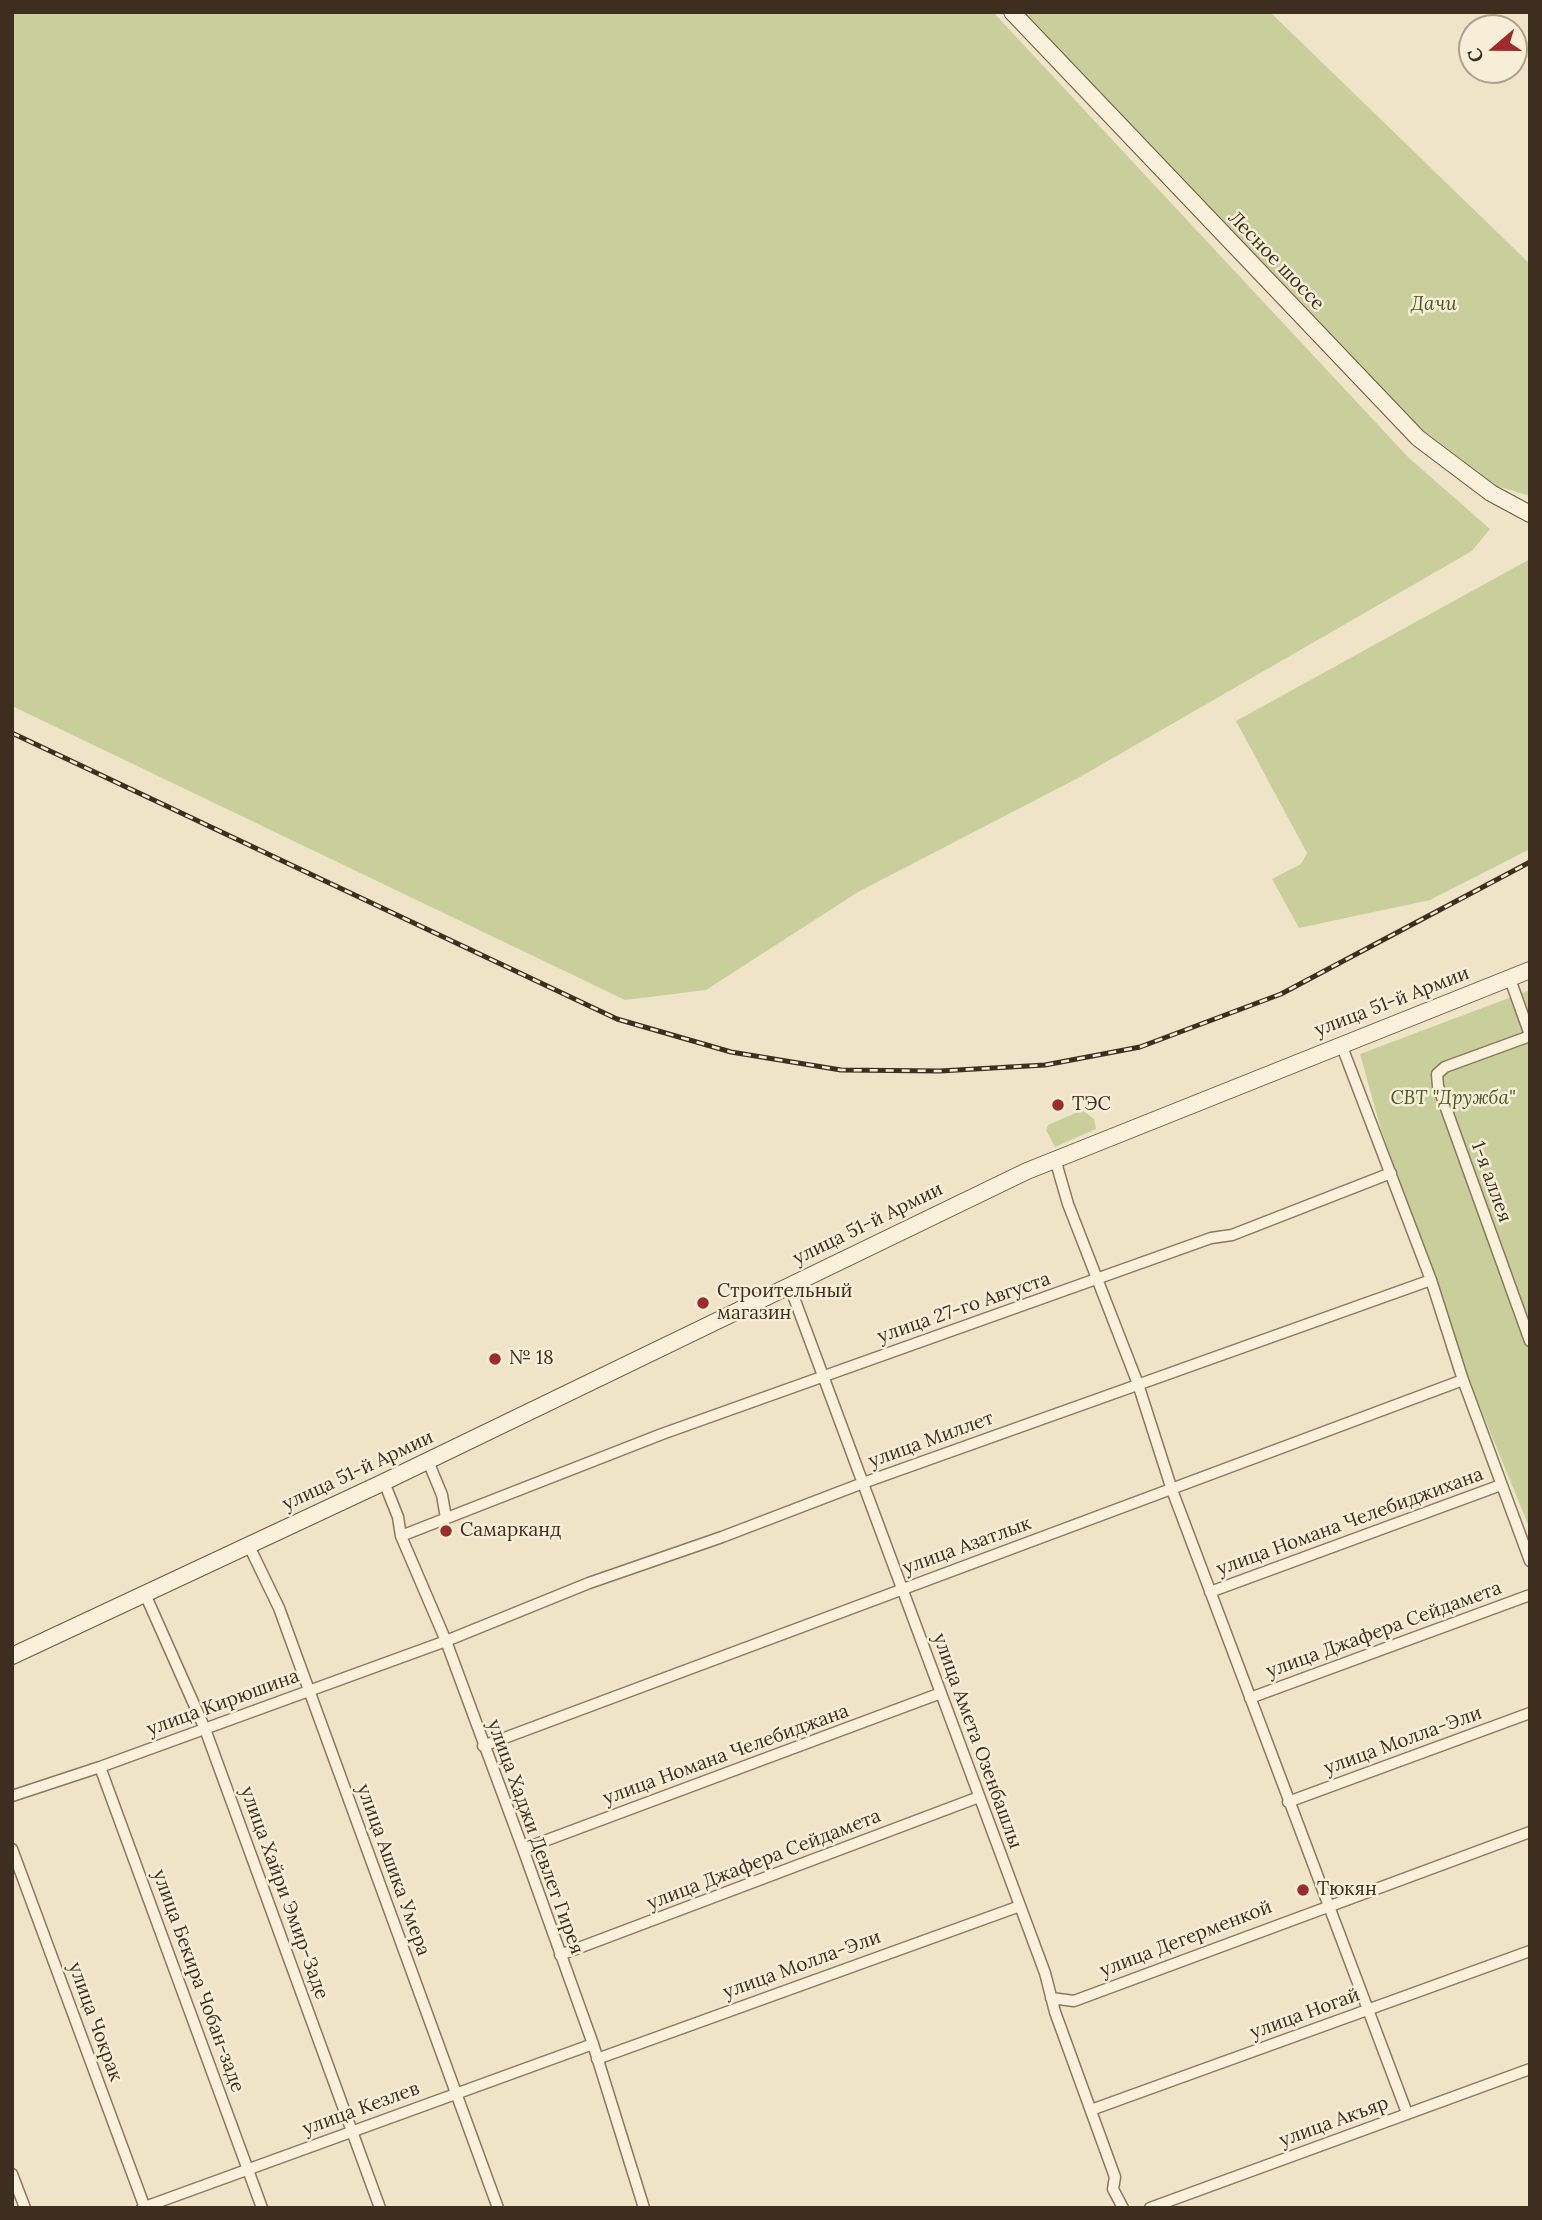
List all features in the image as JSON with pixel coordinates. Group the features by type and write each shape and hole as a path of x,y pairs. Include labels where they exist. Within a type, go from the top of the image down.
{"main road":[{"name":"Лесное шоссе","path":"1012,12 1418,438 1491,493 1530,514"},
{"name":"улица 51-й Армии","path":"12,1656 384,1482 1055,1159 1530,970"}],"street":[{"path":"1510,979 1530,1036"},
{"name":"1-я аллея","path":"1530,1036 1445,1067 1437,1074 1438,1086 1530,1341"},
{"path":"1341,1044 1431,1280 1463,1380 1530,1561"},
{"path":"1055,1159 1068,1204 1139,1384 1172,1490 1407,2113"},
{"name":"улица 27-го Августа","path":"401,1536 548,1478 823,1376 1211,1238 1231,1235 1391,1173"},
{"name":"улица Миллет","path":"446,1641 589,1583 1431,1280"},
{"name":"улица Амета Озенбашлы","path":"790,1287 1020,1906 1115,2177 1113,2189 1123,2208"},
{"name":"улица Азатлык","path":"484,1746 1463,1380"},
{"path":"428,1461 442,1495 446,1518"},
{"name":"улица Хаджи Девлет Гирея","path":"384,1482 398,1517 401,1536 446,1641 523,1849 593,2045 644,2208"},
{"name":"улица Номана Челебиджихана","path":"1210,1592 1502,1485"},
{"name":"улица Ашика Умера","path":"249,1546 279,1608 499,2208"},
{"name":"улица Хайри Эмир-Заде","path":"145,1594 205,1729 380,2208"},
{"name":"улица Джафера Сейдамета","path":"1250,1698 1530,1595"},
{"name":"улица Кирюшина","path":"12,1796 100,1767 446,1641"},
{"name":"улица Номана Челебиджана","path":"523,1849 941,1693"},
{"name":"улица Молла-Эли","path":"1288,1802 1530,1713"},
{"name":"улица Бекира Чобан-заде","path":"100,1767 262,2208"},
{"name":"улица Джафера Сейдамета","path":"560,1955 979,1797"},
{"name":"улица Дегерменкой","path":"1051,1998 1074,2001 1530,1832"},
{"name":"улица Чокрак","path":"12,1849 144,2208"},
{"name":"улица Молла-Эли","path":"597,2059 1020,1906"},
{"name":"улица Ногай","path":"1091,2110 1530,1951"},
{"name":"улица Кезлев","path":"144,2208 593,2045"},
{"name":"улица Акъяр","path":"1150,2208 1530,2068"},
{"path":"12,2175 24,2208"}],"green space":[{"path":"12,12 993,12 1408,457 1490,529 1472,551 1080,777 858,892 706,990 625,1000 12,706"},
{"name":"Дачи","path":"1024,12 1270,12 1530,264 1530,496 1497,486 1419,427"},
{"path":"1530,559 1530,849 1430,900 1299,928 1272,879 1301,864 1307,853 1236,721"},
{"name":"СВТ \"Дружба\"","path":"1530,990 1530,1529 1466,1373 1380,1126 1360,1054"},
{"path":"1082,1110 1094,1119 1096,1129 1055,1147 1046,1130 1048,1125"}],"railway":[{"path":"12,733 617,1019 731,1052 841,1070 940,1071 1045,1065 1140,1047 1281,994 1530,862"}],"place":[{"name":"ТЭС","path":"1058,1105"},
{"name":"Строительный магазин","path":"703,1303"},
{"name":"№ 18","path":"495,1359"},
{"name":"Самарканд","path":"446,1531"},
{"name":"Тюкян","path":"1303,1890"}]}
